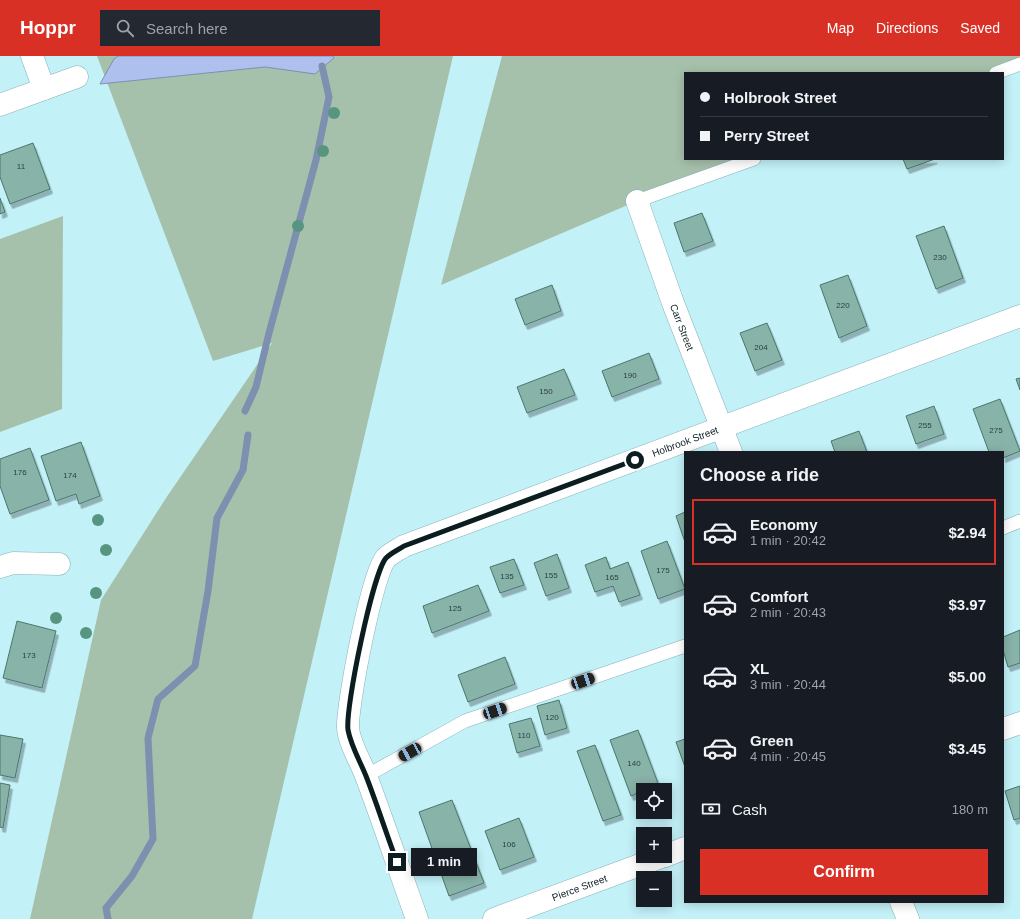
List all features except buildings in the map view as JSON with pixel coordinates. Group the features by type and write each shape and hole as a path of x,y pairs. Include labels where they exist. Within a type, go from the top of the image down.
{"street":[{"path":"32,56 44,89"},
{"path":"0,106 77,77"},
{"name":"Carr Street","path":"637,200 673,303 731,451"},
{"name":"Holbrook Street","path":"417,919 348,729 349,710 362,637 378,574 386,558 404,546 1020,316"},
{"path":"0,567 13,562 59,564"},
{"path":"1004,729 1020,723"},
{"name":"Pierce Street","path":"672,853 684,848"},
{"name":"Pierce Street","path":"494,919 645,863"},
{"path":"901,903 908,919"}],"lane":[{"path":"999,72 1020,64"},
{"path":"637,200 751,160"},
{"path":"1004,528 1020,521"},
{"path":"366,776 466,721 684,646"}],"green space":[{"path":"97,56 453,56 252,919 30,919 101,600 166,498 272,343 213,361"},
{"path":"502,56 1020,56 1020,64 999,72 684,72 684,160 751,160 637,201 441,285"},
{"path":"63,216 62,409 0,432 0,239"}],"water":[{"path":"118,56 333,56 334,58 315,74 265,67 100,84 114,59"}],"waterway":[{"path":"245,411 256,387 269,333 316,160 329,97 322,66"},
{"path":"108,919 106,908 132,876 153,839 148,738 158,699 195,666 208,591 217,518 243,470 248,435"}],"route":[{"path":"397,862 366,776 350,738 348,729 349,710 362,637 378,574 386,558 404,546 635,460"}]}
